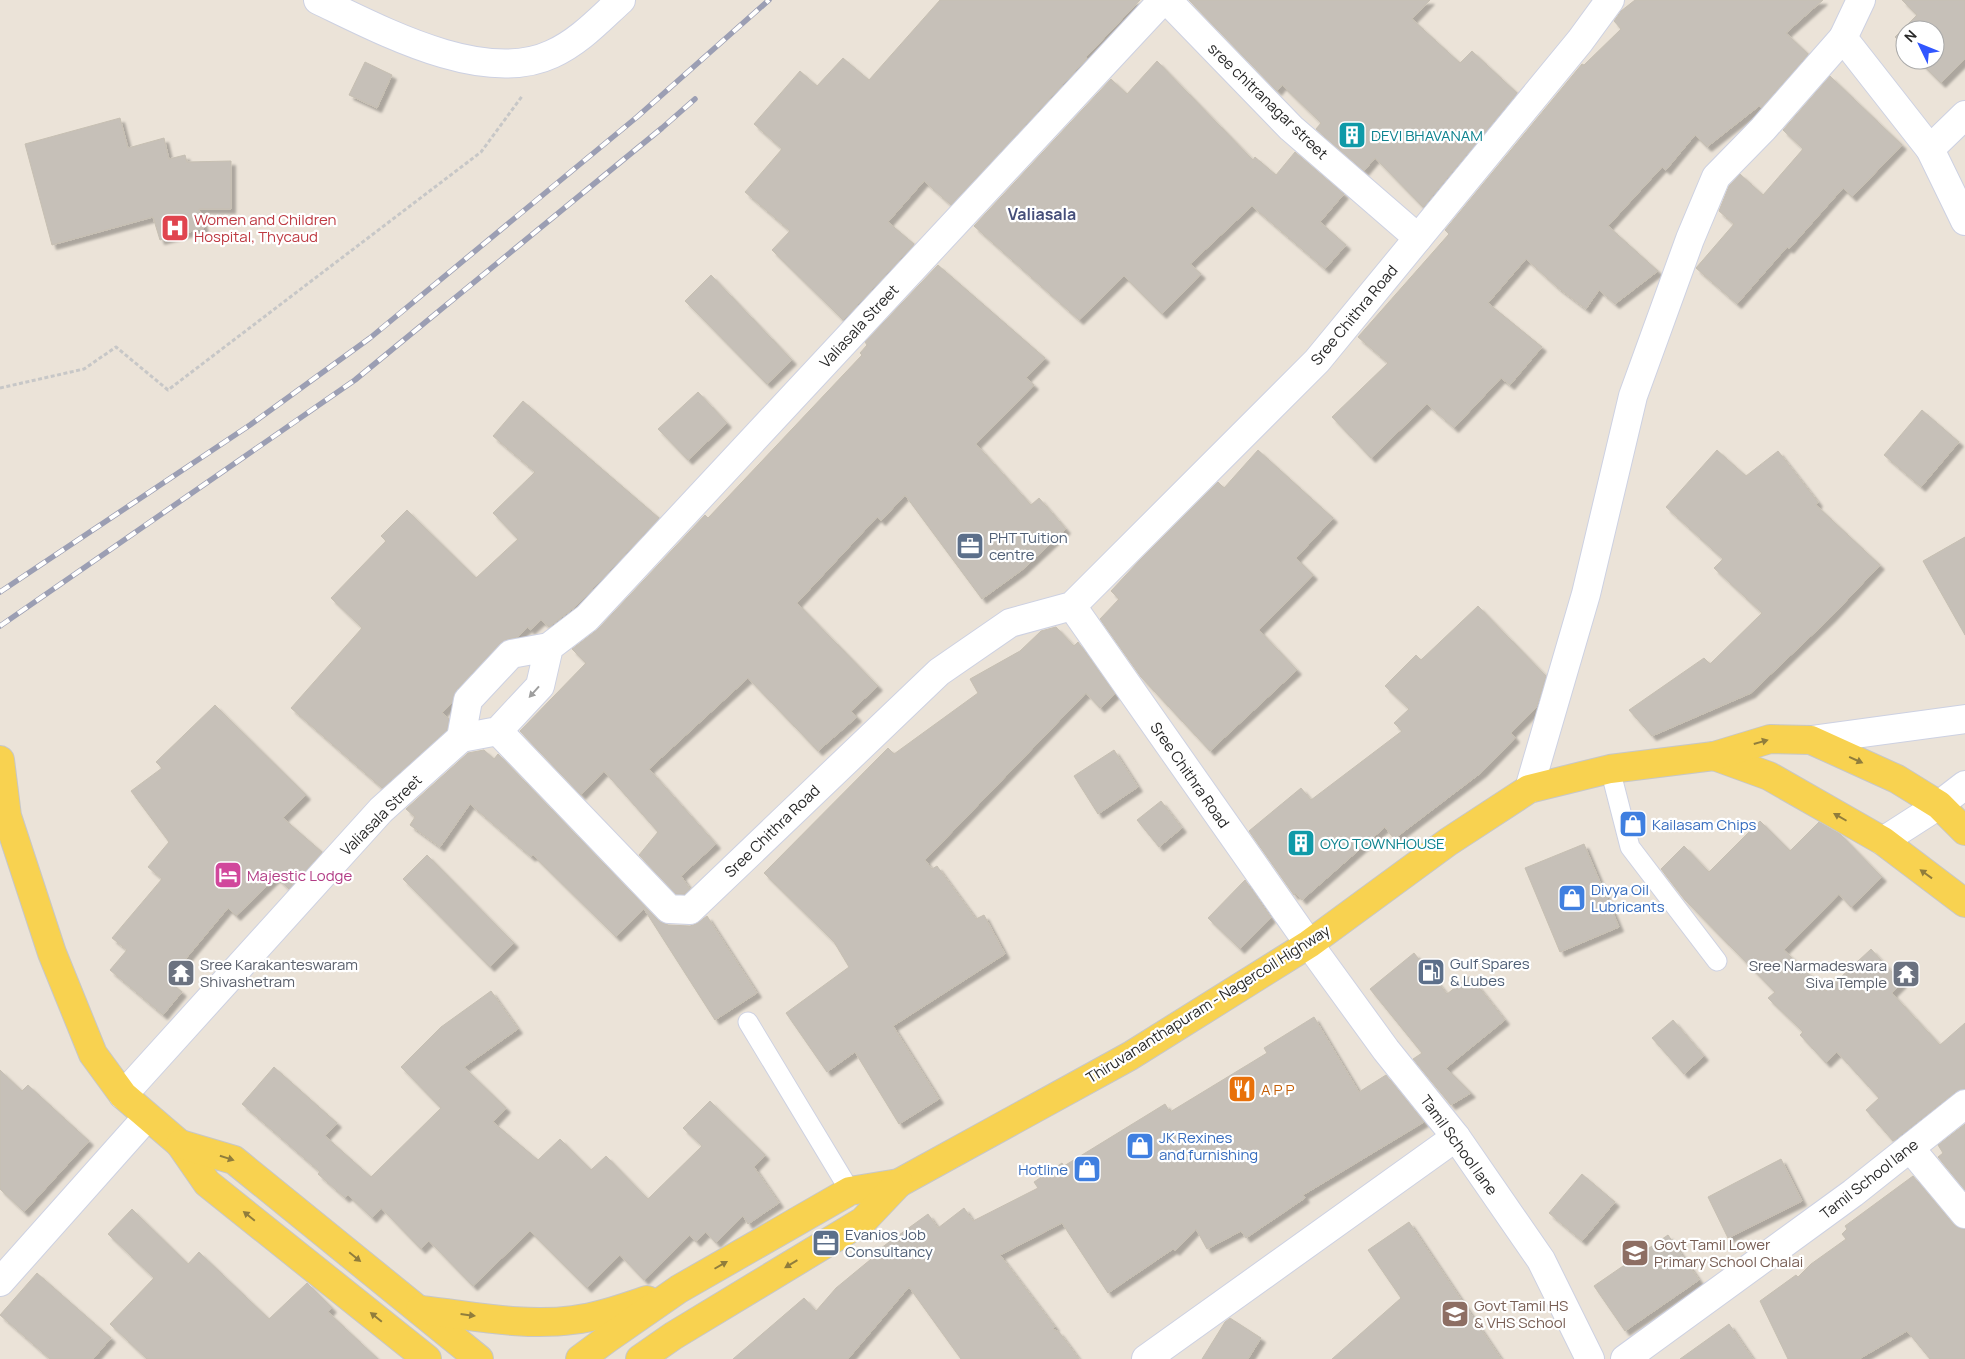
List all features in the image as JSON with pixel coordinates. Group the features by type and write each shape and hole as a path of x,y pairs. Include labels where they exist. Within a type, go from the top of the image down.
{"main road":[{"name":"Thiruvananthapuram - Nagercoil Highway","path":"580,1359 607,1338 679,1289 850,1191 899,1183 1130,1056 1308,944 1448,842 1529,789 1610,770 1714,756 1770,739 1811,740 1897,779 1939,805 1965,831"},
{"name":"Thiruvananthapuram - Nagercoil Highway","path":"1714,756 1770,776 1883,842 1965,903"},
{"path":"0,760 7,816 52,953 93,1054 123,1095 146,1117 180,1144 207,1182 427,1359"},
{"path":"180,1144 234,1160 479,1359"},
{"path":"640,1359 673,1336 863,1220 899,1183"},
{"path":"420,1310 524,1322 572,1320 614,1311 679,1289"},
{"path":"397,1334 407,1359"}],"street":[{"path":"318,0 402,40 471,61 523,64 553,54 582,35 621,0"},
{"name":"sree chitranagar street","path":"1165,0 1291,128 1418,238"},
{"name":"Valiasala Street","path":"550,647 587,618 1165,0"},
{"name":"Sree Chithra Road","path":"498,731 669,909 690,910 939,672 1010,623 1072,606 1317,361 1580,41 1610,0"},
{"path":"1529,789 1586,594 1634,396 1690,239 1716,178 1763,129 1843,38 1861,0"},
{"path":"1843,38 1930,149 1965,221"},
{"path":"1930,149 1965,115"},
{"name":"Sree Chithra Road","path":"1072,606 1308,944"},
{"path":"550,647 540,686 498,731 461,738 468,700 511,654 550,647"},
{"path":"1811,740 1965,719"},
{"name":"Valiasala Street","path":"123,1095 381,810 461,738"},
{"path":"1883,842 1939,805 1965,785"},
{"name":"Tamil School lane","path":"1308,944 1386,1050 1456,1137 1541,1260 1590,1359"},
{"name":"Tamil School lane","path":"1631,1357 1853,1193 1965,1104"},
{"path":"0,1282 146,1117"},
{"path":"1146,1359 1456,1137"},
{"path":"1910,1148 1965,1214"}],"lane":[{"path":"1610,770 1630,847 1717,961"},
{"path":"748,1022 850,1191"}],"path":[{"path":"0,388 84,369 116,347 168,390 481,152 553,54"}],"building":[{"path":"940,0 1140,0 951,205 924,181 888,222 914,244 843,320 772,250 790,231 745,192 782,149 754,124 800,71 817,86 843,58 869,80"},
{"path":"1189,0 1430,0 1412,19 1460,63 1472,51 1517,93 1423,207 1375,158 1364,171 1316,129 1321,123 1282,85 1277,91"},
{"path":"1635,0 1823,0 1786,33 1808,54 1761,108 1759,106 1707,147 1695,135 1666,170 1662,167 1608,226 1658,271 1615,304 1599,290 1586,309 1557,287 1526,259 1488,303 1542,347 1510,385 1501,378 1454,428 1427,404 1371,458 1332,417 1388,363 1358,337 1449,234 1445,230 1582,64 1584,65 1621,29 1614,21 1621,11"},
{"path":"1902,0 1965,0 1965,59 1941,83 1928,70 1945,70 1945,20 1912,20 1917,15"},
{"path":"1157,61 1253,160 1255,157 1276,175 1295,152 1344,194 1320,222 1346,245 1325,269 1252,206 1190,264 1201,274 1162,314 1124,276 1079,320 974,226 1111,79 1127,94"},
{"path":"365,62 392,75 377,108 349,95"},
{"path":"1830,76 1902,145 1852,197 1843,188 1789,249 1787,247 1737,304 1696,268 1734,224 1719,211 1729,186 1740,174 1763,195 1803,149 1783,130"},
{"path":"120,118 128,148 164,138 169,159 185,155 187,162 231,161 231,209 199,209 204,228 160,240 153,217 52,245 25,144"},
{"path":"938,265 1045,358 1026,378 1034,385 976,444 1031,505 1039,498 1066,529 1022,570 982,599 905,495 881,521 877,517 797,603 878,686 851,711 857,717 818,751 748,678 649,769 716,844 681,876 690,889 684,894 676,894 639,855 658,832 604,771 581,795 520,731 586,663 572,649 598,629 705,515 708,518 862,355 860,353 867,345 865,342"},
{"path":"711,275 792,360 767,384 685,301"},
{"path":"698,392 727,423 688,460 658,429"},
{"path":"523,401 659,518 576,606 549,627 541,620 530,630 528,627 517,637 500,643 457,689 452,703 442,713 449,719 447,730 382,788 291,708 362,628 331,598 386,541 381,536 407,510 476,578 518,539 493,513 535,472 493,436"},
{"path":"1922,410 1959,442 1921,487 1884,455"},
{"path":"1258,450 1333,518 1296,558 1313,575 1259,630 1297,670 1210,751 1141,677 1100,619 1119,599 1111,591 1139,561 1218,482 1224,488"},
{"path":"1717,450 1746,476 1778,451 1818,502 1816,505 1880,565 1831,617 1751,693 1652,736 1629,710 1704,658 1710,664 1762,613 1714,568 1723,559 1666,507"},
{"path":"1965,537 1965,635 1923,561"},
{"path":"1478,606 1546,676 1536,708 1511,733 1515,738 1482,772 1394,839 1385,827 1302,900 1296,893 1294,895 1249,831 1301,788 1311,800 1402,731 1394,723 1409,709 1385,686 1416,655 1421,660"},
{"path":"1056,627 1074,646 1078,642 1115,694 1100,708 1086,693 925,860 932,869 937,866 976,919 984,915 1005,954 893,1026 939,1099 899,1124 855,1052 827,1072 786,1013 849,967 834,942 764,873 888,748 894,754 978,693 970,679 1020,651 1041,631"},
{"path":"215,705 306,795 283,818 322,852 289,889 276,877 236,916 228,908 168,980 182,992 163,1015 110,970 127,950 112,938 162,879 148,867 169,842 131,791 162,768 156,762"},
{"path":"484,750 494,759 498,754 658,920 668,925 690,926 707,916 757,993 715,1020 644,909 616,937 533,855 531,857 470,804 440,847 410,825 415,817 406,809 468,753"},
{"path":"1114,750 1138,787 1098,814 1074,776"},
{"path":"1161,801 1182,828 1159,847 1137,820"},
{"path":"1760,821 1790,851 1819,822 1840,834 1882,877 1851,907 1839,894 1784,950 1826,991 1871,949 1902,983 1892,993 1940,1045 1965,1023 1965,1089 1955,1092 1893,1141 1866,1110 1879,1098 1837,1052 1826,1063 1800,1035 1803,1032 1768,998 1775,992 1685,900 1661,869 1684,846 1709,872"},
{"name":"Divya Oil Lubricants","path":"1584,844 1619,927 1560,952 1525,868"},
{"path":"427,855 514,943 490,967 403,879"},
{"path":"1245,880 1271,918 1240,949 1208,918"},
{"path":"1414,953 1447,994 1470,976 1505,1020 1446,1068 1471,1093 1451,1105 1413,1059 1422,1053 1370,989"},
{"path":"491,991 518,1029 464,1067 506,1108 493,1122 538,1160 560,1139 591,1170 606,1156 648,1199 702,1146 683,1128 710,1101 765,1155 754,1167 779,1203 748,1224 743,1216 716,1243 706,1232 696,1242 690,1235 644,1280 620,1255 587,1288 530,1231 473,1286 429,1241 421,1249 381,1208 372,1218 348,1195 345,1198 318,1174 320,1172 242,1104 274,1067 337,1123 325,1136 371,1177 441,1108 401,1067 441,1027"},
{"path":"1314,1017 1359,1092 1386,1075 1424,1122 1303,1195 1305,1198 1246,1238 1241,1231 1207,1249 1196,1229 1175,1251 1173,1249 1108,1293 1062,1223 1000,1255 1055,1327 1053,1329 1059,1332 1079,1359 961,1359 909,1287 848,1359 733,1359 804,1298 816,1311 836,1288 882,1250 881,1248 928,1214 938,1228 964,1208 973,1221 1038,1188 1034,1182 1062,1163 1064,1166 1165,1104 1170,1112 1267,1053 1264,1048"},
{"path":"1673,1020 1704,1056 1684,1074 1652,1038"},
{"path":"0,1070 22,1091 28,1085 89,1141 24,1212 0,1189"},
{"path":"1965,1124 1965,1190 1938,1157 1943,1153 1938,1145"},
{"path":"1781,1159 1802,1201 1728,1238 1708,1197"},
{"path":"1582,1174 1615,1202 1582,1241 1549,1213"},
{"path":"1913,1176 1953,1224 1965,1229 1965,1359 1930,1359 1907,1331 1859,1359 1788,1359 1760,1301 1796,1275 1798,1277 1811,1264 1846,1239 1842,1234 1847,1229 1845,1226"},
{"path":"132,1209 188,1264 199,1252 269,1319 307,1283 332,1308 328,1312 378,1359 147,1359 110,1324 154,1278 108,1234"},
{"path":"1409,1222 1501,1359 1332,1359 1401,1298 1368,1250"},
{"path":"1668,1235 1699,1280 1625,1331 1594,1286"},
{"path":"37,1273 111,1338 93,1359 50,1359 0,1315"},
{"path":"1230,1318 1261,1338 1248,1359 1202,1359 1225,1322"},
{"path":"1729,1324 1753,1359 1680,1359"}],"railway":[{"path":"0,592 250,425 370,338 637,117 769,0"},
{"path":"0,626 355,380 695,99"}],"place":[{"name":"DEVI BHAVANAM","path":"1352,135"},
{"name":"Women and Children Hospital, Thycaud","path":"175,228"},
{"name":"PHT Tuition centre","path":"970,546"},
{"name":"Kailasam Chips","path":"1633,824"},
{"name":"OYO TOWNHOUSE","path":"1301,843"},
{"name":"Majestic Lodge","path":"228,875"},
{"name":"Divya Oil Lubricants","path":"1572,898"},
{"name":"Gulf Spares & Lubes","path":"1431,972"},
{"name":"Sree Karakanteswaram Shivashetram","path":"181,973"},
{"name":"Sree Narmadeswara Siva Temple","path":"1906,974"},
{"name":"A P P","path":"1242,1089"},
{"name":"JK Rexines and furnishing","path":"1140,1146"},
{"name":"Hotline","path":"1087,1169"},
{"name":"Evanios Job Consultancy","path":"826,1243"},
{"name":"Govt Tamil Lower Primary School Chalai","path":"1635,1253"},
{"name":"Govt Tamil HS & VHS School","path":"1455,1314"}],"district":[{"name":"Valiasala","path":"1042,214"}]}
